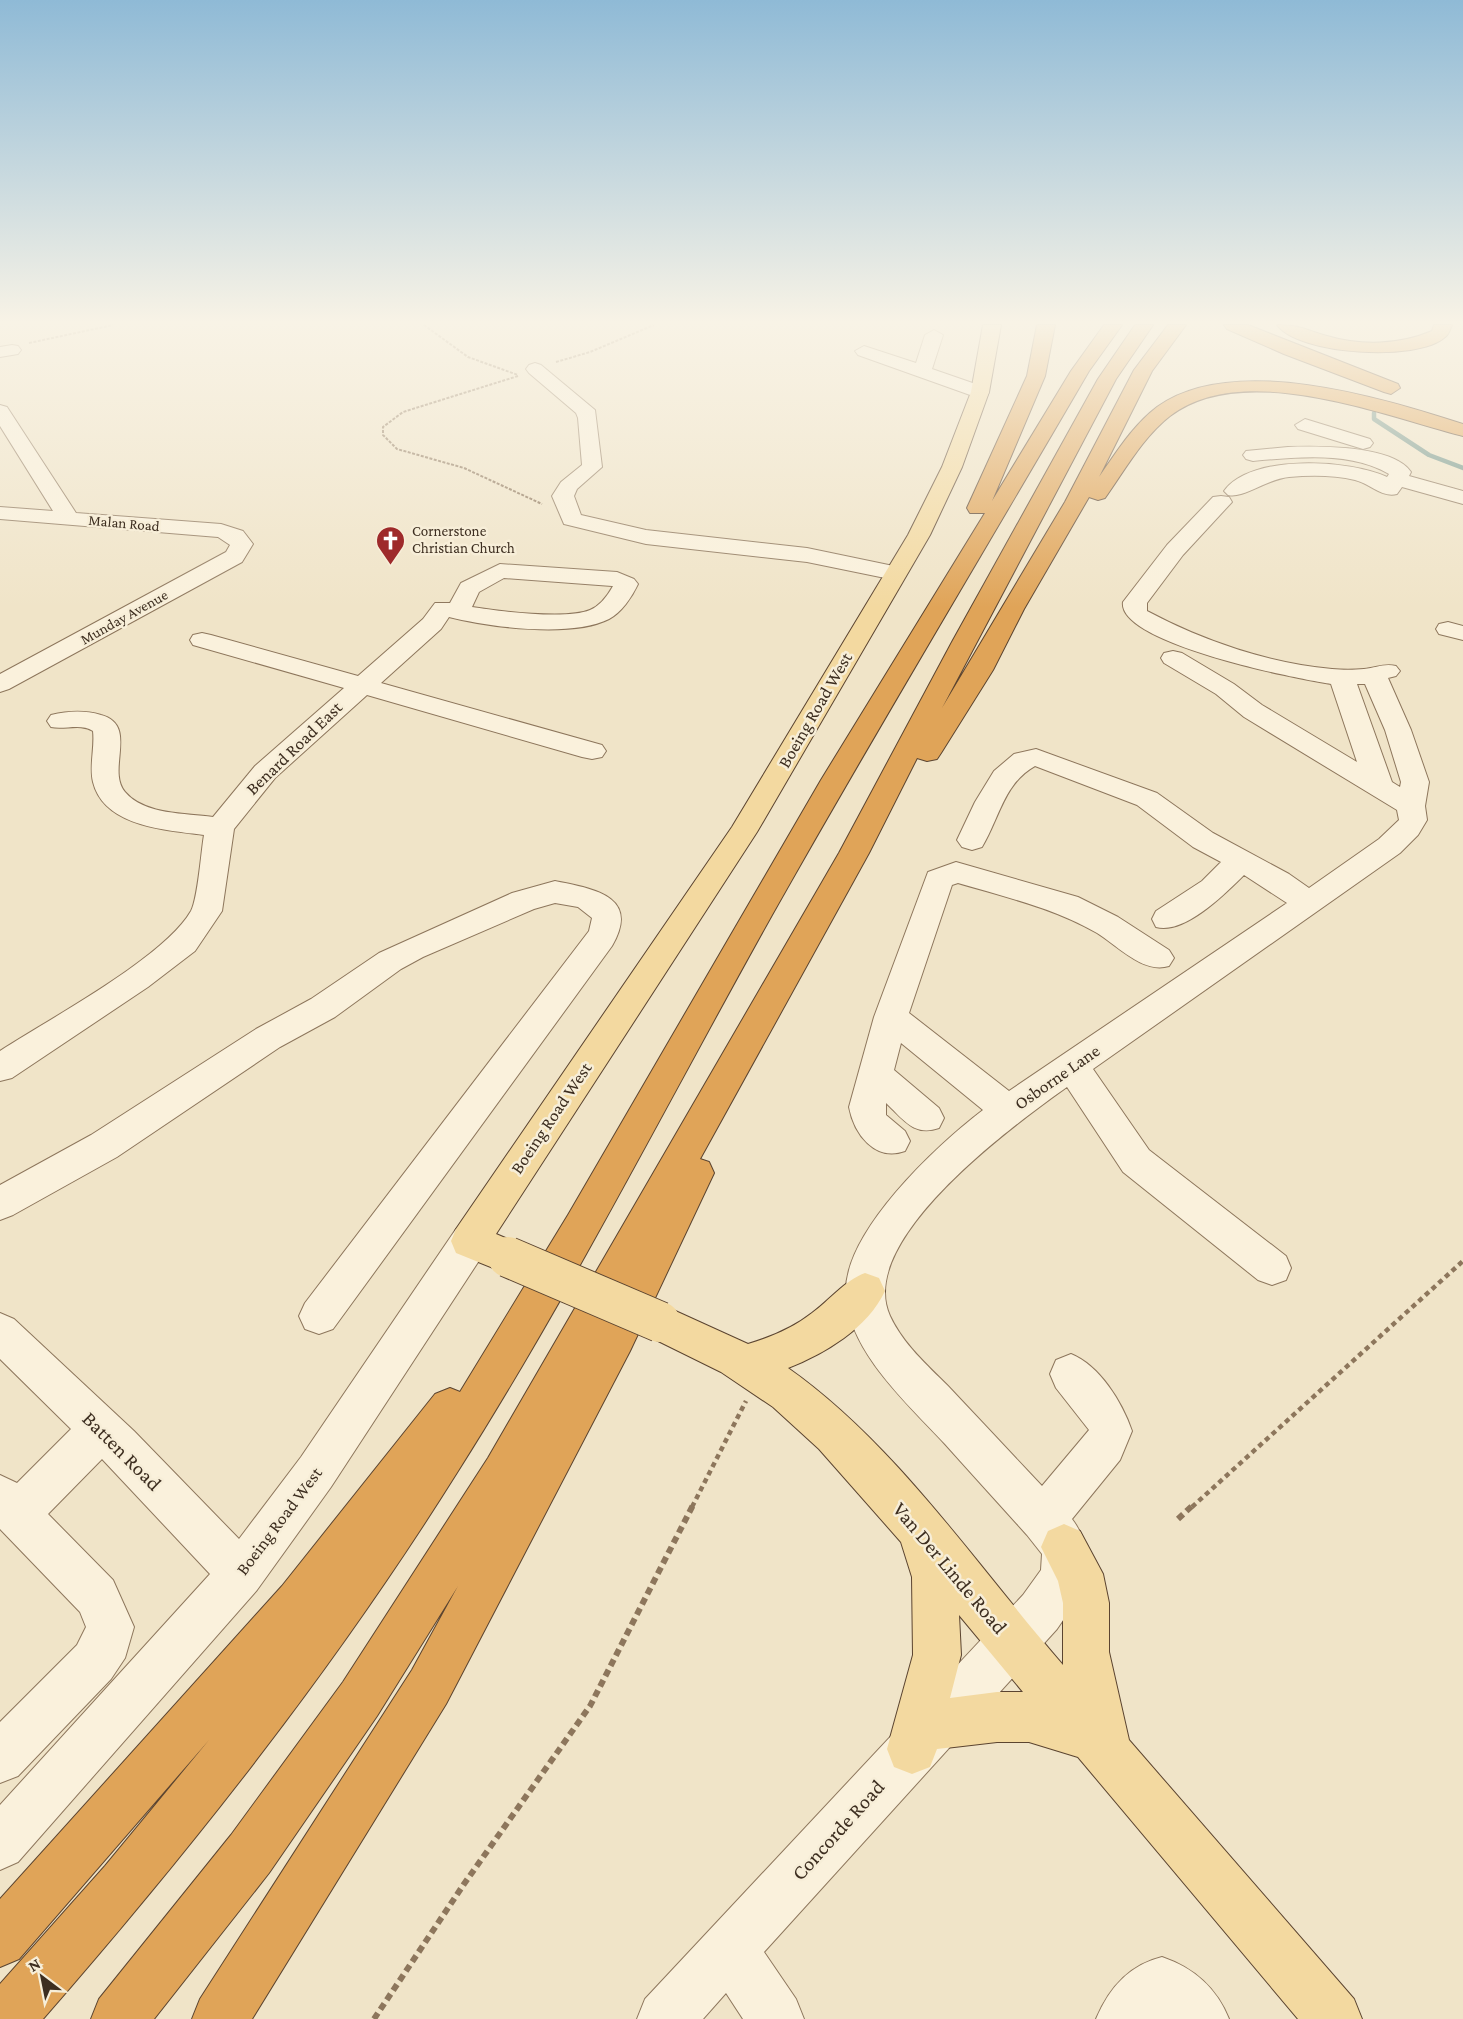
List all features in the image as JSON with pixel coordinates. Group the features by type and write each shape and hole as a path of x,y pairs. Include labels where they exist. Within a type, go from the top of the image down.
{"highway":[{"path":"925,631 1017,419"},
{"path":"6,2019 196,1797 309,1649 443,1457 576,1237 800,840 1051,419"},
{"path":"119,2019 250,1854 366,1689 503,1473 854,854 964,642 1085,419"},
{"path":"854,854 942,732 981,670 1012,609 1076,502 1118,419"},
{"path":"1012,609 1117,466 1155,419"},
{"path":"1427,419 1463,430"},
{"path":"220,2019 429,1687 616,1338 680,1208 773,999"},
{"path":"0,1940 298,1602 421,1447 576,1237"}],"main road":[{"name":"Boeing Road West","path":"489,1249 743,832 919,535 952,467 970,419"},
{"name":"Van Der Linde Road","path":"489,1249 660,1322 754,1369 803,1404 841,1442 918,1528 1012,1642 1334,2019"},
{"path":"754,1369 819,1334 865,1291"},
{"path":"918,1528 935,1578 937,1655 923,1737 997,1717 1029,1717 1100,1745 1085,1652 1086,1603 1080,1574 1053,1533"}],"street":[{"path":"5,419 69,519"},
{"path":"588,419 592,467 568,486 563,496 572,519 646,537 807,555 895,573"},
{"path":"1305,424 1402,457 1406,462 1390,490 1377,480 1343,472 1297,471 1259,477 1228,496 1175,550 1140,596 1134,609 1137,615 1178,635 1264,664 1298,673 1342,679 1379,786"},
{"path":"1253,455 1289,452 1323,453 1379,462 1400,475 1463,498"},
{"name":"Malan Road","path":"0,513 221,531 235,536 242,544"},
{"name":"Munday Avenue","path":"0,684 234,557 242,544"},
{"name":"Benard Road East","path":"220,826 265,772 360,686 450,610 469,588 613,602 598,615 570,621 450,610"},
{"path":"202,640 592,751"},
{"path":"1173,658 1225,689 1271,723 1412,806"},
{"name":"Osborne Lane","path":"1053,1533 896,1362 870,1317 865,1291 871,1265 887,1236 932,1176 1009,1111 1309,903 1410,826 1414,813 1412,806 1415,782 1381,674 1342,679"},
{"path":"0,1068 137,979 184,943 207,911 220,826 159,818 136,812 119,803 107,784 106,729 101,722 60,721"},
{"path":"972,840 1009,769 1026,759 1036,757 1147,799 1168,812 1203,840 1278,881 1309,903"},
{"path":"1167,919 1213,888 1240,861"},
{"path":"892,1141 870,1122 867,1115 891,1017 939,879 946,874 956,872 1067,905 1107,925 1158,958"},
{"path":"0,1204 104,1146 268,1038 323,1008 405,953 540,895 555,892 571,893 593,902 607,916 607,927 602,938 319,1316"},
{"path":"891,1017 1009,1111"},
{"path":"1072,1066 1136,1161 1272,1268"},
{"path":"876,1074 926,1118"},
{"name":"Boeing Road West","path":"0,1844 241,1574 316,1472 489,1249"},
{"name":"Batten Road","path":"0,1332 102,1429 241,1574"},
{"path":"1012,1642 1040,1612 1060,1585 1065,1570 1053,1533 1105,1445 1110,1431 1107,1419 1071,1374"},
{"path":"0,1758 94,1662 108,1641 110,1627 98,1596 8,1505 102,1429"},
{"name":"Concorde Road","path":"665,2019 1012,1642"},
{"path":"729,1949 776,2019"},
{"path":"1124,2019 1150,1987 1161,1984 1173,1987 1201,2019"}],"path":[{"path":"394,419 383,427 383,435 397,449 464,468 572,519"},
{"path":"1178,1519 1463,1261"},
{"path":"374,2019 464,1884 590,1706 754,1369"}],"waterway":[{"path":"1374,419 1429,455 1463,468"}],"place":[{"name":"Cornerstone Christian Church","path":"391,566"}]}
